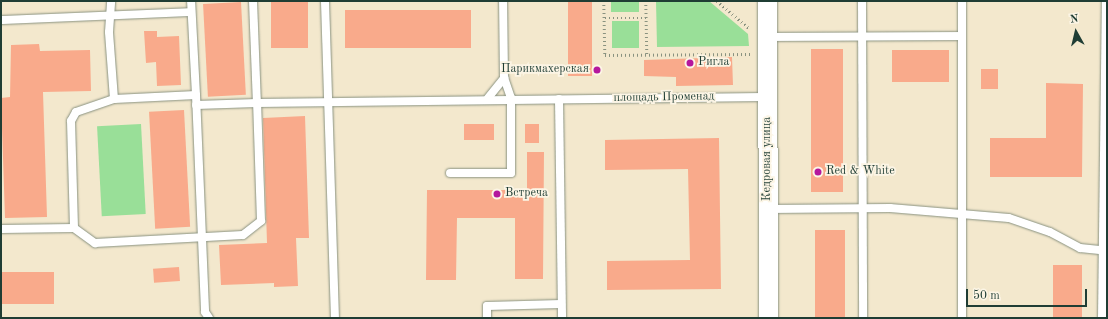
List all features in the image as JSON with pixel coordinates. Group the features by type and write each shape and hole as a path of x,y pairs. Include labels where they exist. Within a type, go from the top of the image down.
{"street":[{"name":"Кедровая улица","path":"767,1 768,318"}],"lane":[{"path":"111,1 109,32 114,98"},
{"path":"191,1 205,312 209,318"},
{"path":"1,229 74,228 95,243 243,235 261,221 252,1"},
{"path":"325,1 335,318"},
{"path":"450,174 511,173 511,98 504,78 503,1"},
{"path":"862,1 864,207 863,318"},
{"path":"962,1 962,318"},
{"path":"1102,318 1105,251 1106,1"},
{"path":"1,20 191,12"},
{"path":"768,37 962,36"},
{"path":"488,98 504,78"},
{"path":"74,228 71,121 76,112 114,98 196,96"},
{"name":"площадь Променад","path":"196,105 328,100 768,97"},
{"path":"559,99 562,318"},
{"path":"768,209 864,207 1009,218 1050,232 1080,248 1105,251"},
{"path":"487,318 487,306 562,304"}],"path":[{"path":"604,1 605,55 753,54"},
{"path":"646,1 647,55"},
{"path":"718,1 753,31 753,24"},
{"path":"605,18 646,18"}],"green space":[{"path":"611,1 639,1 639,12 611,12"},
{"path":"656,1 709,1 748,34 749,46 657,47"},
{"path":"612,21 639,21 639,48 612,48"},
{"path":"141,124 146,214 102,216 97,126"}],"building":[{"path":"271,1 308,1 308,48 271,48"},
{"path":"568,1 592,1 592,76 568,76"},
{"path":"241,2 246,95 208,97 203,4"},
{"path":"345,10 471,10 471,48 345,48"},
{"path":"144,31 157,31 157,37 179,36 181,85 157,86 156,62 146,63"},
{"path":"39,44 40,51 90,50 91,91 43,92 47,217 5,218 1,98 10,97 11,45"},
{"path":"811,49 843,49 843,192 811,192"},
{"path":"892,50 949,50 949,82 892,82"},
{"path":"732,57 733,85 676,86 676,77 644,76 644,60"},
{"path":"981,69 998,69 998,89 981,89"},
{"path":"1046,83 1083,84 1082,177 990,177 990,138 1046,138"},
{"path":"184,110 190,227 155,229 149,112"},
{"path":"305,116 309,238 296,238 298,286 274,287 274,283 221,285 219,245 267,243 263,118"},
{"path":"464,124 494,124 494,140 464,140"},
{"path":"525,124 539,124 539,143 525,143"},
{"path":"719,138 721,289 607,290 607,261 690,260 688,169 605,170 605,140"},
{"path":"527,152 544,152 543,279 515,279 515,218 457,218 456,280 426,280 427,190 527,190"},
{"path":"815,230 845,230 845,318 815,318"},
{"path":"1053,265 1082,265 1082,318 1053,318"},
{"path":"179,267 180,281 154,283 153,269"},
{"path":"1,272 54,272 54,304 1,304"}],"place":[{"name":"Ригла","path":"690,63"},
{"name":"Парикмахерская","path":"597,70"},
{"name":"Red & White","path":"818,172"},
{"name":"Встреча","path":"497,194"}]}
